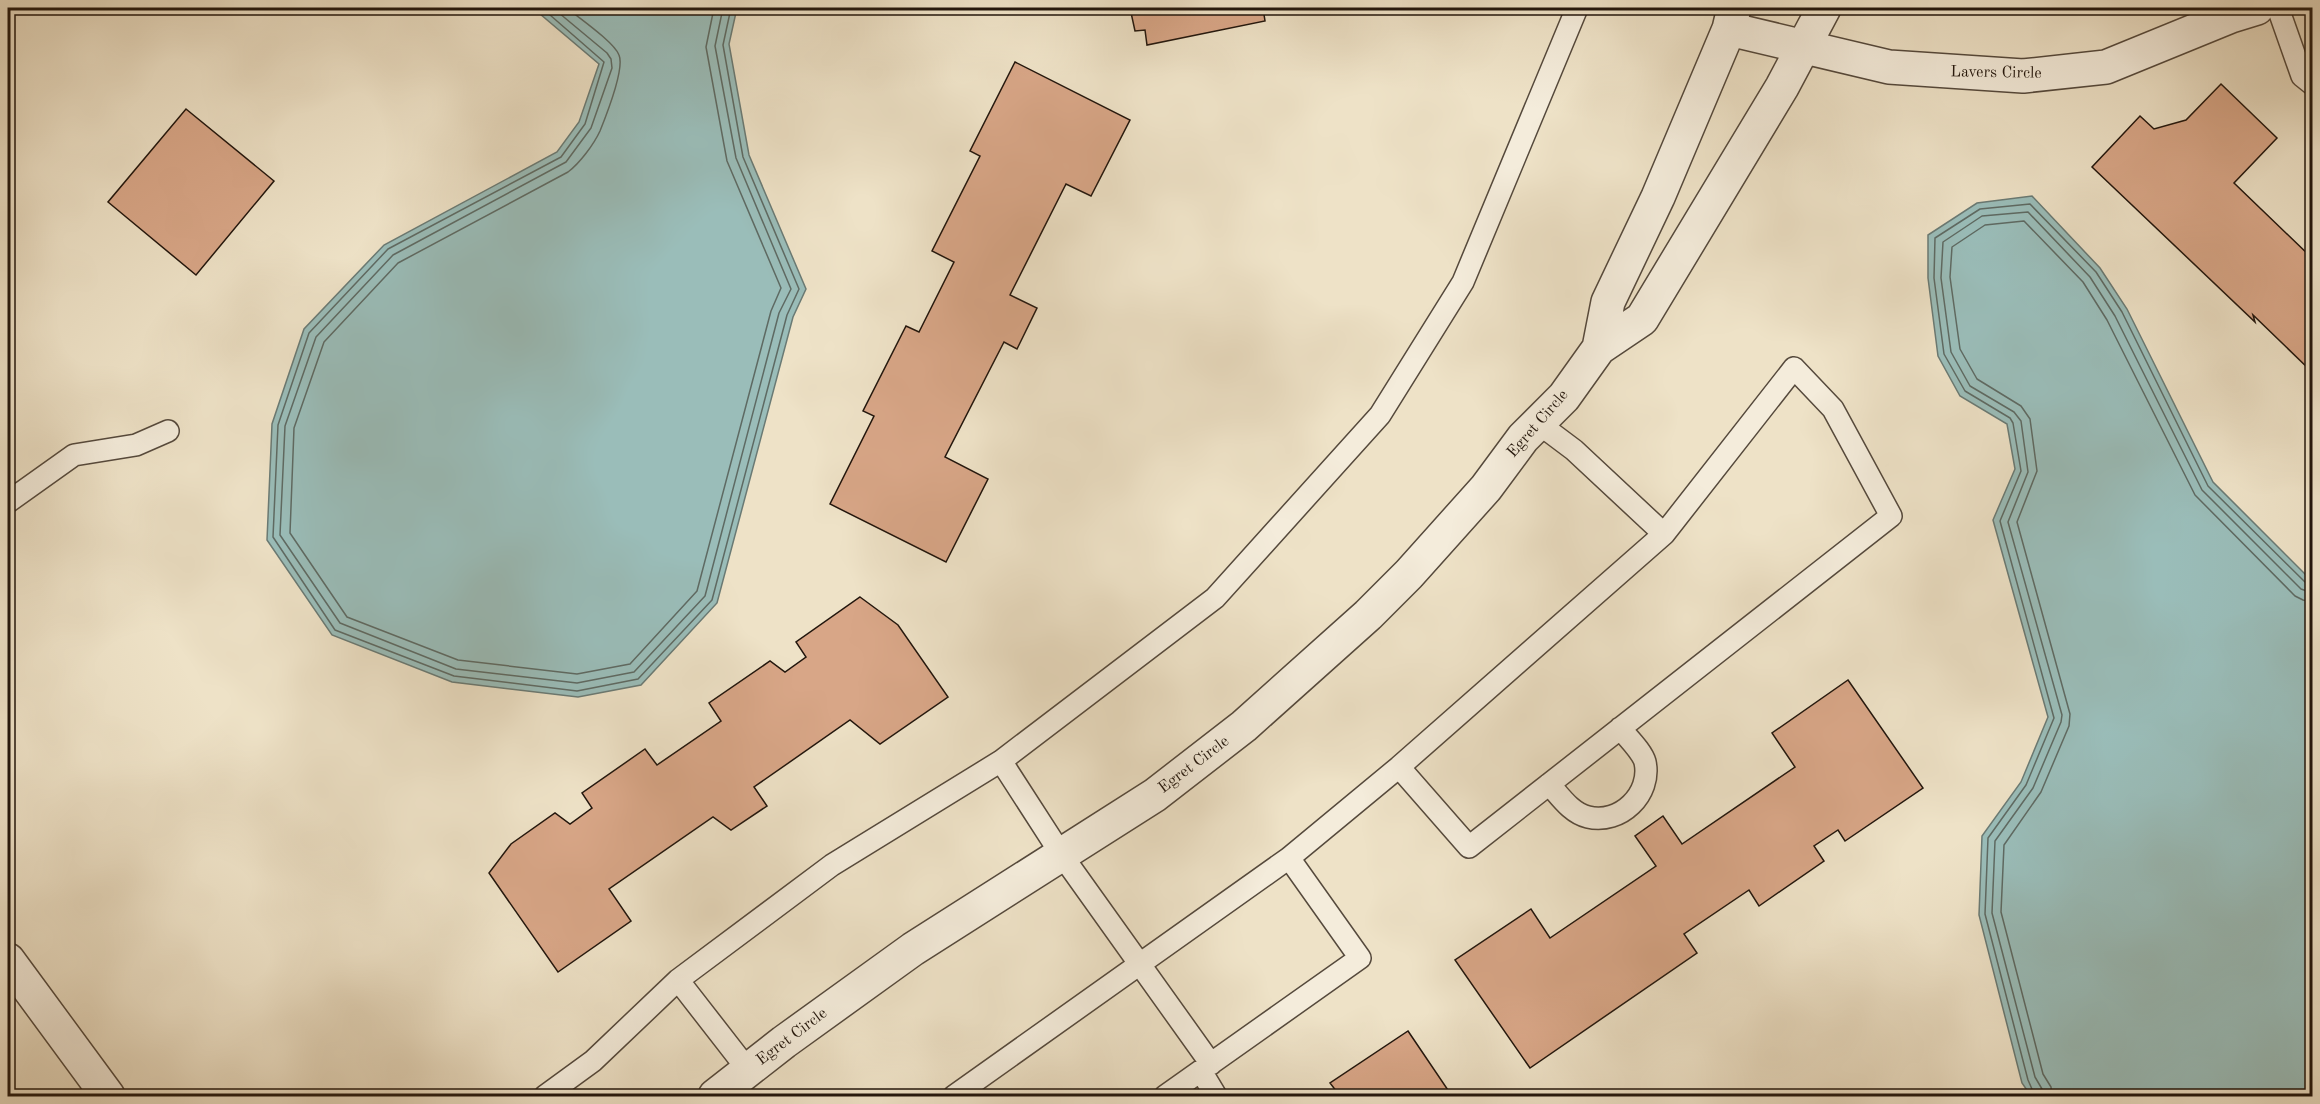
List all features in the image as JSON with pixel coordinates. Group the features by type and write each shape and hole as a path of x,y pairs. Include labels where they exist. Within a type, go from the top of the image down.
{"street":[{"name":"Egret Circle","path":"715,1096 784,1042 913,949 1155,795 1235,733 1368,615 1409,574 1486,488 1523,438 1564,396 1599,348 1642,319 1782,87 1824,8"},
{"name":"Lavers Circle","path":"1732,18 1804,47 1889,67 2023,76 2106,67 2231,16 2257,8"},
{"name":"Egret Circle","path":"1599,348 1608,302 1658,197 1732,18"},
{"path":"8,960 108,1096"}],"lane":[{"path":"545,1096 592,1061 678,980 832,865 1001,761 1215,598 1380,415 1463,282 1577,8"},
{"path":"2278,8 2302,76 2313,84"},
{"path":"954,1096 1289,858 1399,767 1664,534 1794,368 1833,409 1891,516 1469,847 1399,767"},
{"path":"1538,423 1574,450 1664,534"},
{"path":"8,502 74,455 136,445 168,431"},
{"path":"1549,784 1574,810 1588,817 1612,816 1633,804 1642,790 1646,775 1644,759 1620,728"},
{"path":"1001,761 1061,854 1140,965 1206,1067 1216,1096"},
{"path":"1165,1096 1360,958 1289,858"},
{"path":"678,980 748,1070"}],"water":[{"path":"533,8 737,8 729,44 749,155 806,289 793,317 717,603 641,685 578,697 452,682 332,635 267,540 272,424 304,329 384,245 557,152 579,122 599,64"},
{"path":"2032,196 2100,268 2127,309 2213,482 2312,581 2312,1096 2031,1096 2022,1083 1979,915 1982,836 2021,782 2048,717 1993,520 2015,469 2007,424 1960,396 1938,356 1928,278 1928,235 1977,203"}],"building":[{"path":"1130,8 1263,8 1265,21 1147,45 1145,30 1135,31"},
{"path":"1015,62 1130,120 1091,196 1066,184 1010,295 1037,308 1017,349 1004,342 945,457 988,479 946,562 830,504 874,416 863,411 906,326 919,332 954,262 932,251 980,156 970,151"},
{"path":"2221,84 2277,138 2234,183 2312,258 2312,372 2253,315 2255,322 2092,167 2140,116 2154,129 2186,120"},
{"path":"186,109 274,181 196,275 108,202"},
{"path":"860,597 898,625 948,697 880,744 850,720 754,787 767,806 731,830 713,817 609,889 631,921 558,972 489,873 511,844 555,813 570,824 592,808 582,793 645,749 657,765 721,721 709,703 770,661 785,672 806,657 796,642"},
{"path":"1848,680 1923,788 1845,841 1838,830 1814,846 1824,861 1759,906 1749,890 1684,934 1697,953 1530,1068 1455,960 1531,909 1550,938 1656,866 1635,836 1663,816 1682,844 1795,767 1772,733"},
{"path":"1408,1031 1452,1096 1340,1096 1330,1083"}]}
